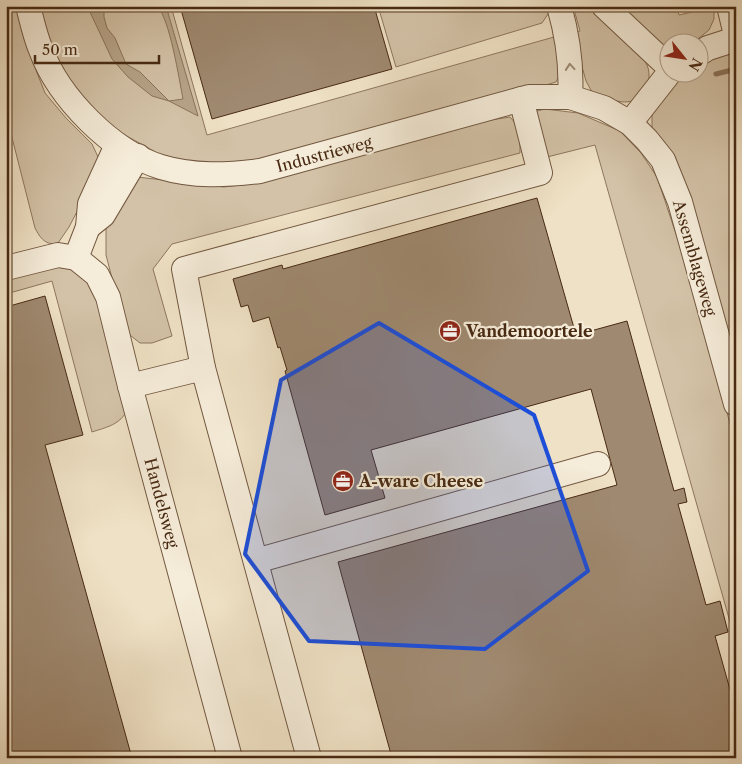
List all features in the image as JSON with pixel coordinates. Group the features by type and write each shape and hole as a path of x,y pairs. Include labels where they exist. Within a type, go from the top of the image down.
{"street":[{"name":"Industrieweg","path":"28,6 41,51 59,86 86,118 117,145 160,167 185,173 221,176 260,171 529,97 570,98 604,108 630,123"},
{"path":"559,6 568,36 571,80 570,98"},
{"path":"604,6 660,59"},
{"path":"729,6 736,35"},
{"path":"710,47 736,39"},
{"path":"630,123 662,82"},
{"path":"309,758 203,368 184,269 540,173 521,99"},
{"name":"Assemblageweg","path":"630,123 647,140 662,160 680,202 736,404"},
{"path":"6,268 58,255 76,258 88,227 90,204 117,145"},
{"path":"88,227 103,215 138,156"},
{"name":"Handelsweg","path":"76,258 97,275 108,297 130,386 230,758"},
{"path":"130,386 203,368"},
{"path":"256,561 598,464"}],"highlighted area":[{"path":"379,323 534,415 588,571 485,649 309,641 245,554 281,380"}],"shaded area":[{"path":"6,6 17,6 32,60 45,93 92,144 99,159 96,175 69,227 58,243 54,244 44,240 35,228 6,114"},
{"path":"36,6 171,6 207,135 554,37 561,65 556,82 271,160 197,165 161,155 114,129 81,98 57,62"},
{"path":"91,6 110,6 104,9 107,28 115,38 126,64 140,72 169,101 152,96 128,77 112,59 90,12"},
{"path":"157,6 166,6 198,116 169,101 183,99 170,36 162,13"},
{"path":"378,6 550,6 548,14 542,23 396,67"},
{"path":"573,6 592,6 643,58 649,72 649,80 646,88 637,99 625,102 618,101 592,92 586,81 573,34 580,31"},
{"path":"620,6 676,6 679,15 714,7 714,19 706,32 660,32 660,45"},
{"path":"736,51 736,373 652,129 652,114 677,82 710,82 710,60"},
{"path":"545,109 578,113 620,131 641,153 657,177 684,258 736,445 736,643 595,145 543,158 533,112"},
{"path":"510,117 518,129 520,153 172,244 153,269 172,336 152,343 140,343 126,332 106,255 106,225 137,177 224,187 248,184 471,123"},
{"path":"66,265 84,275 94,290 128,409 117,422 92,432 52,281 6,294 6,278"}],"building":[{"path":"180,6 374,6 392,69 212,119"},
{"path":"537,198 576,335 627,321 674,491 684,488 687,502 678,504 706,605 720,601 728,632 715,636 736,711 736,758 392,758 338,562 617,485 591,389 371,450 385,498 325,515 285,371 287,370 269,317 253,322 248,305 241,307 233,279 282,265 283,269"},
{"path":"45,296 83,435 45,445 132,758 6,758 6,307"}],"waterway":[{"path":"716,74 736,69"}],"place":[{"name":"Vandemoortele","path":"450,331"},
{"name":"A-ware Cheese","path":"343,481"}]}
